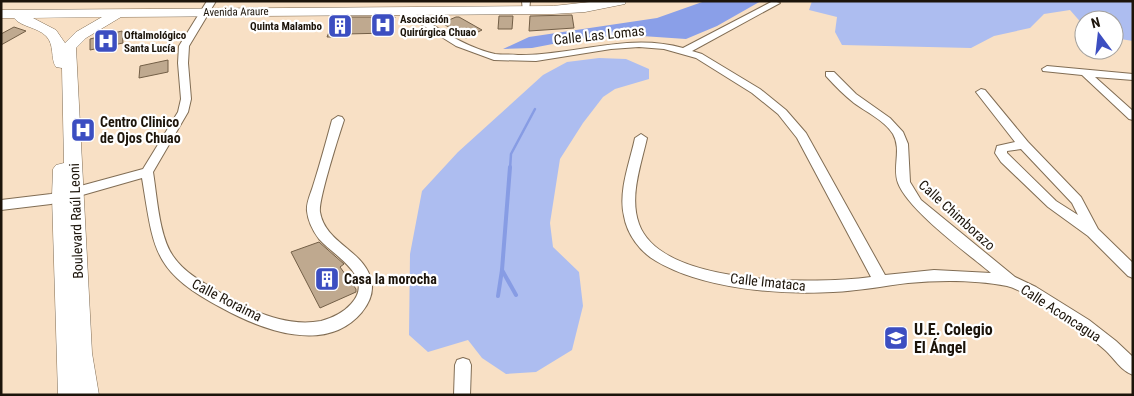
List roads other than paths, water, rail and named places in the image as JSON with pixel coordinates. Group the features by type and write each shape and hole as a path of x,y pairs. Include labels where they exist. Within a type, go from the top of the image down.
{"street":[{"path":"3,14 32,22 48,29 65,51 81,35 118,14 129,1"},
{"name":"Avenida Araure","path":"3,14 118,14 208,7 404,11 529,6 576,8 620,1"},
{"path":"685,51 776,3"},
{"path":"1,205 51,200 147,172 181,118 186,105 182,63 184,46 208,7"},
{"path":"423,21 426,14 436,10"},
{"name":"Calle Las Lomas","path":"404,11 459,44 494,57 536,58 611,46 639,44 665,46 685,51 706,60 756,91 782,112 797,130 834,192 881,281"},
{"name":"Boulevard Raúl Leoni","path":"65,51 70,395"},
{"path":"1047,69 1133,77"},
{"path":"1084,72 1133,117"},
{"name":"Calle Chimborazo","path":"830,74 850,95 885,120 899,136 903,148 901,173 907,192 931,215 1010,281"},
{"path":"980,92 1024,145 1077,200 1093,232"},
{"name":"Calle Roraima","path":"147,172 160,242 168,261 180,274 197,287 230,305 277,325 295,329 329,326 346,318 357,308 363,298 366,286 356,264 322,233 313,209 338,120"},
{"name":"Calle Imataca","path":"641,138 629,203 630,216 642,243 660,257 678,266 732,280 774,286 822,287 921,276 960,276 1010,281"},
{"path":"1024,145 1004,147 1001,153 1005,160 1052,204 1093,232 1133,272"},
{"name":"Boulevard Raúl Leoni","path":"68,194 80,353 87,395"},
{"name":"Calle Aconcagua","path":"1010,281 1031,291 1084,325 1133,368"},
{"path":"462,395 463,365"}],"waterway":[{"path":"510,169 511,154 535,109"},
{"path":"502,270 510,167"},
{"path":"498,296 502,270"},
{"path":"502,270 516,295"}],"place":[{"name":"Asociación Quirúrgica Chuao","path":"383,25"},
{"name":"Quinta Malambo","path":"340,26"},
{"name":"Oftalmológico Santa Lucía","path":"106,41"},
{"name":"Centro Clinico de Ojos Chuao","path":"83,130"},
{"name":"Casa la morocha","path":"327,279"},
{"name":"U.E. Colegio El Ángel","path":"896,338"}]}
